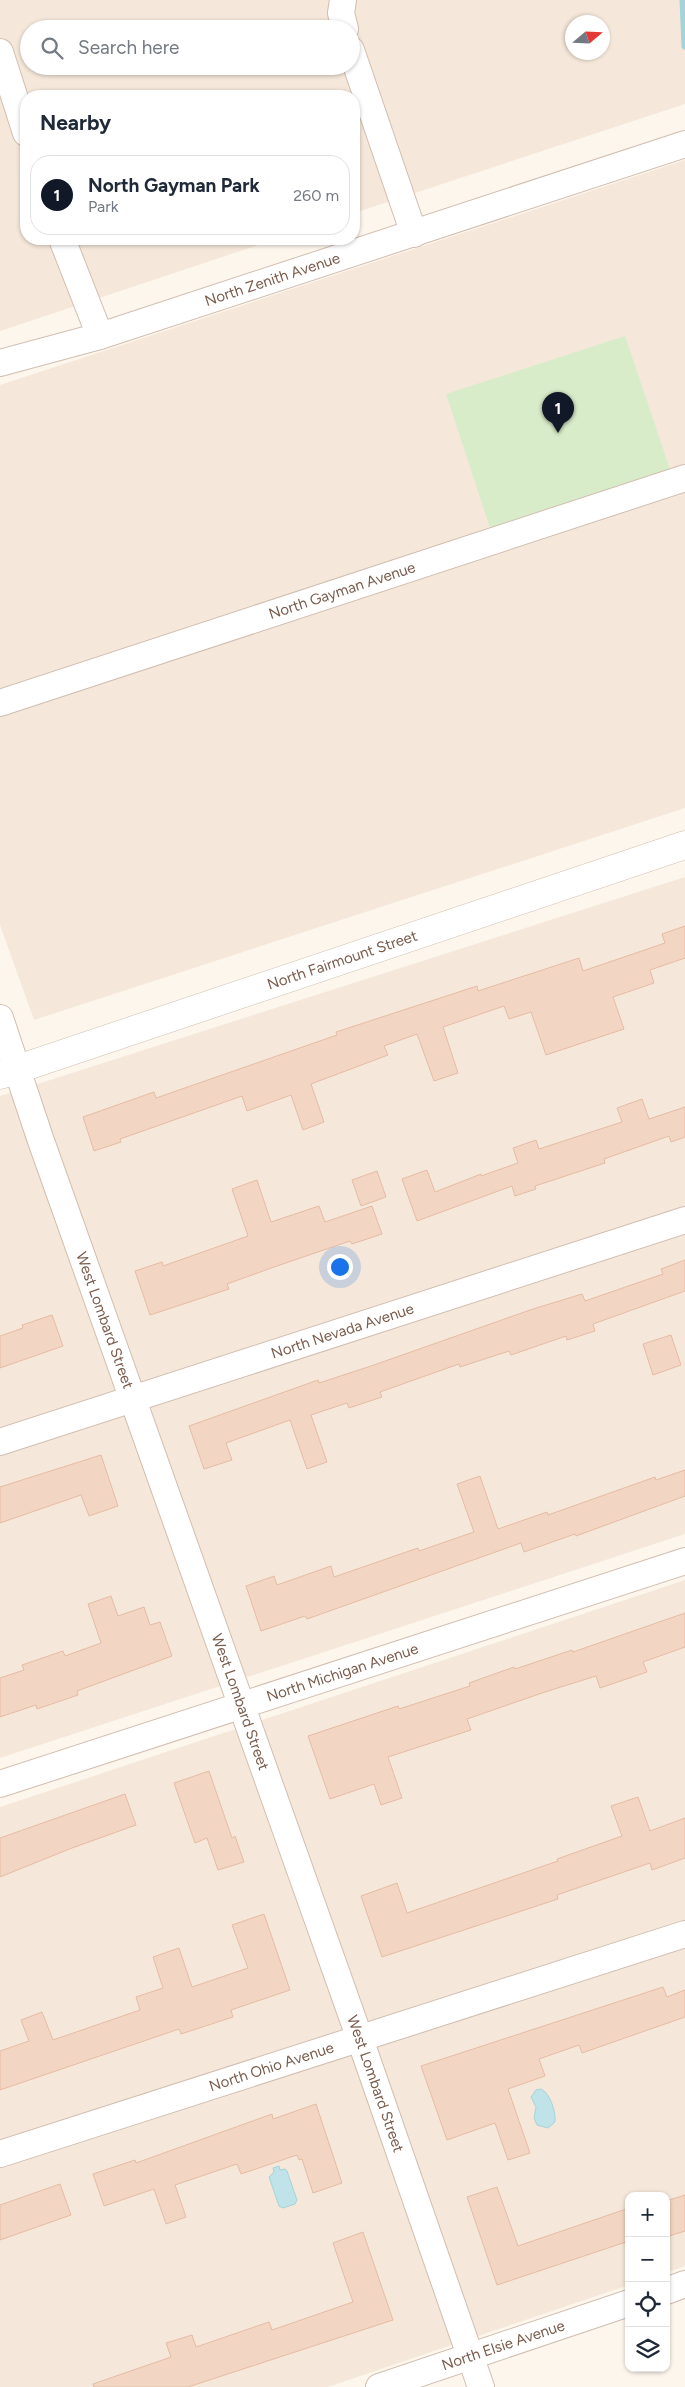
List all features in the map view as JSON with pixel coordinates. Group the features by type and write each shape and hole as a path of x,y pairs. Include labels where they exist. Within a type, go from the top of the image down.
{"street":[{"path":"343,0 341,13 343,20"},
{"path":"0,52 20,114"},
{"path":"360,75 414,234"},
{"name":"North Zenith Avenue","path":"0,363 100,336 685,144"},
{"path":"64,245 100,336"},
{"name":"North Gayman Avenue","path":"0,703 685,478"},
{"name":"North Fairmount Street","path":"9,1072 685,845"},
{"name":"West Lombard Street","path":"0,1018 9,1072 40,1138 360,2039 481,2387"},
{"name":"North Nevada Avenue","path":"0,1442 685,1220"},
{"name":"North Michigan Avenue","path":"0,1784 685,1561"},
{"name":"North Ohio Avenue","path":"0,2154 685,1934"},
{"path":"670,2289 685,2284"},
{"name":"North Elsie Avenue","path":"379,2387 625,2304"}],"shaded area":[{"path":"0,0 685,0 685,104 360,211 360,90 20,90 20,245 258,245 0,331"},
{"path":"685,160 685,808 34,1020 0,925 0,385"},
{"path":"685,877 685,1534 0,1758 0,1096"},
{"path":"685,1580 685,2266 670,2272 670,2192 625,2192 625,2286 328,2387 0,2387 0,1807"}],"green space":[{"path":"625,336 671,472 490,528 446,394"}],"water":[{"path":"541,2089 550,2099 554,2113 555,2122 548,2128 537,2125 534,2118 536,2107 531,2097 536,2090"},
{"path":"279,2166 280,2170 285,2169 287,2171 297,2200 295,2204 283,2208 279,2206 269,2177 274,2172 273,2168"}],"building":[{"path":"685,926 685,958 650,970 654,983 613,997 624,1029 546,1055 531,1012 509,1019 504,1006 443,1027 458,1073 434,1081 417,1034 384,1046 388,1055 311,1084 324,1122 303,1130 291,1095 247,1111 242,1096 120,1139 121,1142 94,1151 83,1117 154,1092 156,1098 337,1035 336,1032 477,986 478,991 579,958 583,971 665,943 662,934"},
{"path":"642,1099 649,1119 685,1107 685,1137 671,1142 669,1136 604,1159 605,1163 535,1186 536,1189 515,1196 512,1186 417,1221 402,1179 427,1170 435,1192 481,1174 481,1176 518,1163 513,1148 536,1140 539,1149 622,1122 617,1108"},
{"path":"377,1171 386,1197 361,1206 352,1180"},
{"path":"257,1180 271,1222 319,1206 325,1222 372,1206 382,1234 352,1244 350,1241 277,1266 227,1284 229,1289 150,1315 135,1271 162,1262 163,1266 248,1236 232,1189"},
{"path":"685,1260 685,1291 593,1324 595,1331 567,1340 566,1336 511,1355 509,1351 460,1367 459,1364 380,1392 382,1397 349,1408 347,1403 311,1415 327,1462 307,1469 290,1420 226,1443 232,1460 204,1469 189,1426 318,1380 319,1383 371,1366 533,1309 582,1294 585,1301 663,1274 661,1269"},
{"path":"52,1315 63,1346 0,1368 0,1336 23,1328 22,1325"},
{"path":"671,1335 681,1365 653,1375 643,1344"},
{"path":"101,1455 118,1506 89,1516 81,1495 0,1523 0,1487"},
{"path":"685,1470 685,1496 576,1536 575,1534 524,1552 521,1543 307,1619 305,1616 261,1631 246,1586 274,1576 277,1585 331,1566 334,1577 418,1548 419,1551 474,1532 457,1484 480,1476 498,1529 547,1512 548,1515 655,1477 656,1480"},
{"path":"111,1596 118,1616 144,1607 150,1625 160,1622 172,1656 77,1691 78,1695 37,1709 36,1705 0,1717 0,1678 24,1670 22,1665 63,1651 65,1656 101,1643 88,1604"},
{"path":"685,1613 685,1647 643,1662 647,1672 600,1688 596,1676 545,1692 467,1719 471,1730 388,1757 402,1798 381,1805 374,1784 330,1799 308,1736 398,1706 399,1709 470,1686 469,1683 514,1667 515,1669 572,1650 573,1652"},
{"path":"209,1771 232,1838 235,1836 244,1862 218,1870 207,1838 195,1843 174,1783"},
{"path":"125,1794 136,1825 0,1877 0,1838"},
{"path":"638,1797 650,1831 685,1818 685,1858 652,1870 650,1863 557,1895 558,1899 382,1957 361,1896 397,1883 407,1913 558,1861 557,1859 622,1836 611,1806"},
{"path":"264,1914 290,1990 231,2010 233,2017 181,2034 179,2029 0,2090 0,2051 29,2041 21,2020 42,2012 53,2040 140,2010 136,1997 163,1988 153,1957 179,1948 192,1987 248,1968 232,1925"},
{"path":"663,1987 667,1997 685,1990 685,2017 582,2053 579,2045 539,2059 545,2076 508,2089 530,2153 508,2160 495,2123 447,2140 421,2066"},
{"path":"316,2104 342,2183 313,2193 302,2159 299,2160 297,2155 241,2174 237,2164 175,2185 186,2217 166,2224 154,2189 104,2206 93,2174 135,2160 136,2163 272,2114 273,2119"},
{"path":"60,2184 71,2215 0,2240 0,2205"},
{"path":"497,2187 518,2246 625,2209 625,2242 497,2285 467,2197"},
{"path":"685,2195 685,2231 670,2236 670,2200"},
{"path":"363,2232 393,2320 188,2387 94,2387 93,2384 171,2357 166,2343 192,2335 196,2347 269,2322 272,2330 353,2302 333,2243"}],"waterway":[{"path":"683,0 685,46"}],"place":[{"name":"North Gayman Park","path":"558,433"}]}
